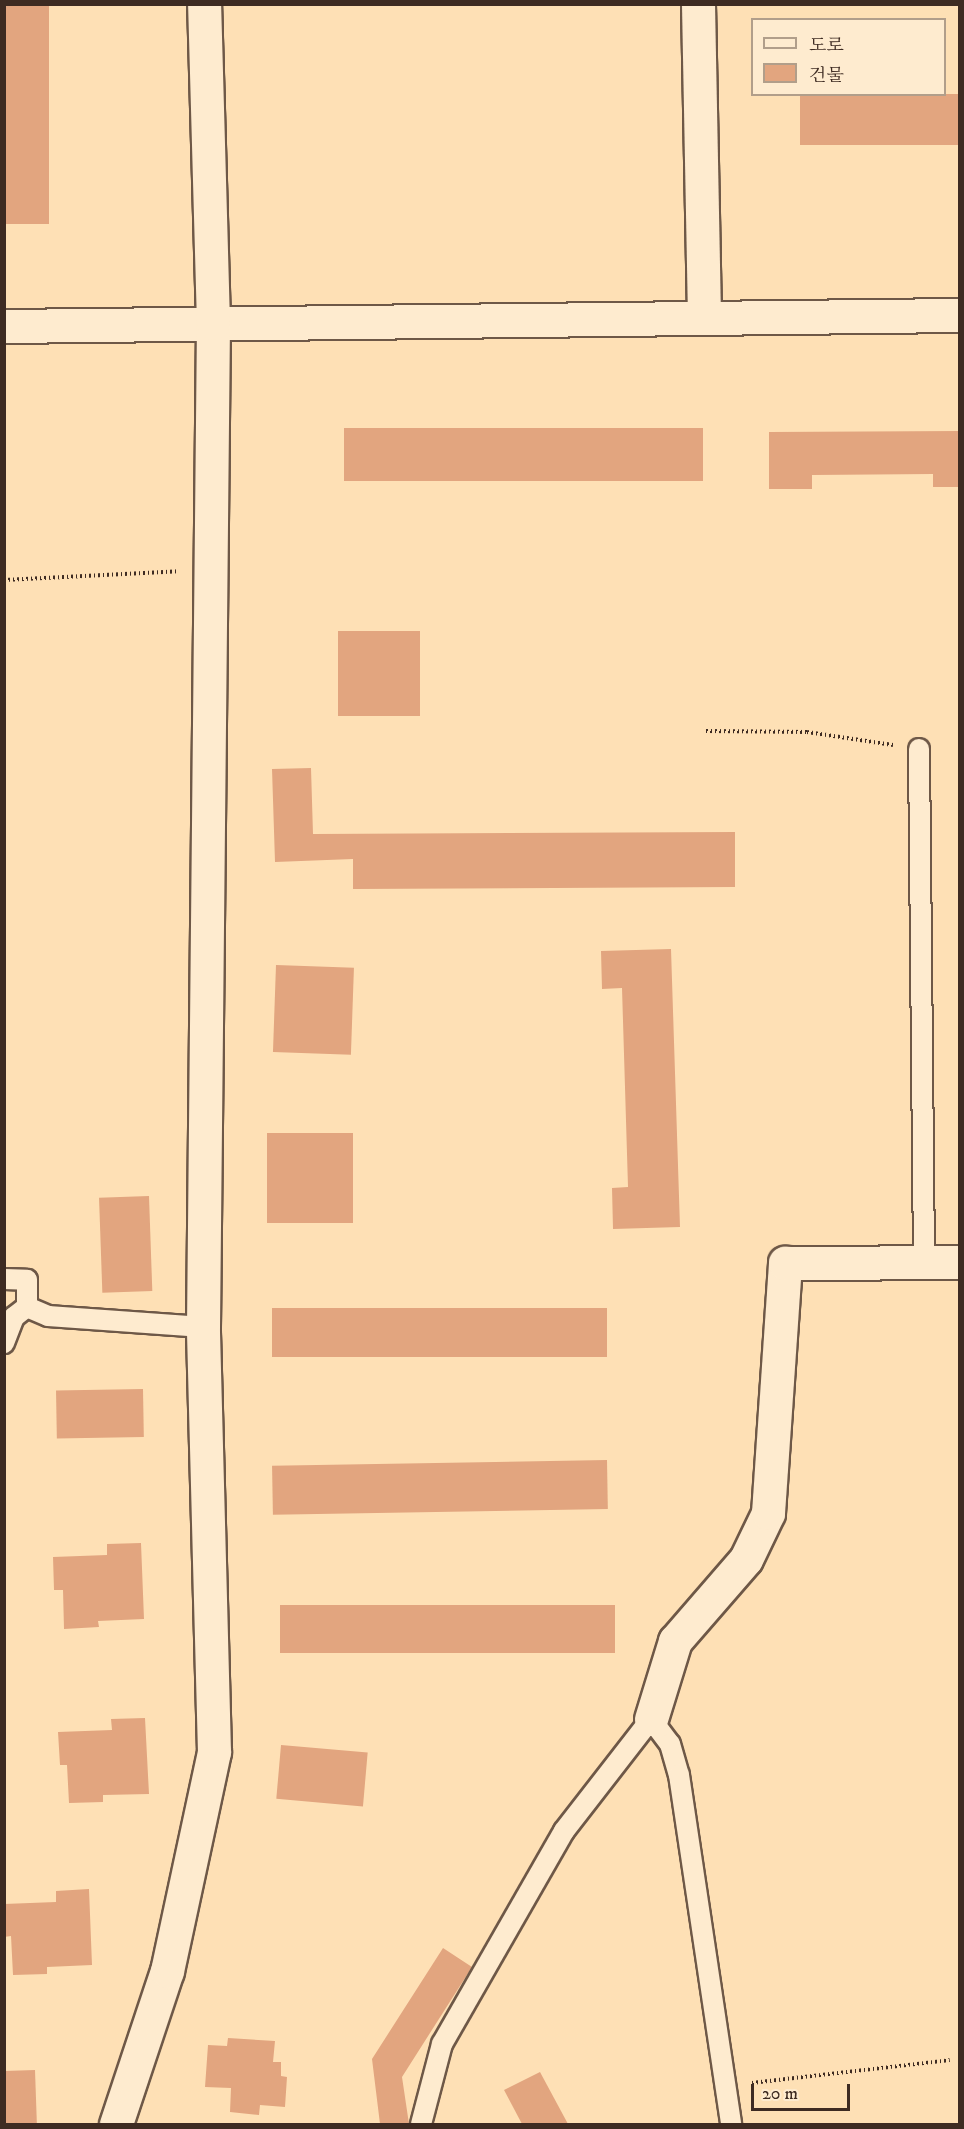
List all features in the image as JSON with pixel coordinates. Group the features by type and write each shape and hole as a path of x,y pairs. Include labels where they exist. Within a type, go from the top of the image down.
{"street":[{"path":"116,2124 167,1971 214,1752 203,1327 213,323 204,4"},
{"path":"698,4 704,314"},
{"path":"4,326 704,314 960,315"},
{"path":"651,1719 675,1641 746,1559 768,1513 785,1263 960,1262"}],"lane":[{"path":"919,749 924,1263"},
{"path":"4,1279 27,1280 27,1307"},
{"path":"27,1307 48,1316 203,1327"},
{"path":"4,1343 14,1317 27,1307"},
{"path":"421,2124 442,2044 564,1831 651,1719 670,1744 679,1775 728,2086 731,2124"}],"path":[{"path":"4,580 209,570"},
{"path":"706,731 807,732 919,749"},
{"path":"728,2086 950,2060"}],"building":[{"path":"4,4 49,4 49,224 4,224"},
{"path":"946,94 960,94 960,145 800,145 800,96 946,96"},
{"path":"344,428 703,428 703,481 344,481"},
{"path":"960,431 960,487 933,487 933,474 812,475 812,489 769,489 769,432"},
{"path":"338,631 420,631 420,716 338,716"},
{"path":"311,768 313,834 735,832 735,887 353,889 353,859 275,862 272,769"},
{"path":"671,949 680,1227 613,1229 612,1188 628,1187 622,988 602,989 601,951"},
{"path":"276,965 354,968 351,1055 273,1052"},
{"path":"267,1133 353,1133 353,1223 267,1223"},
{"path":"149,1196 152,1291 102,1293 99,1198"},
{"path":"272,1308 607,1308 607,1357 272,1357"},
{"path":"143,1389 144,1437 57,1439 56,1391"},
{"path":"607,1460 608,1509 273,1515 272,1466"},
{"path":"141,1543 144,1619 98,1621 99,1627 64,1629 63,1590 54,1590 53,1557 107,1555 107,1544"},
{"path":"280,1605 615,1605 615,1653 280,1653"},
{"path":"145,1718 149,1794 103,1795 103,1802 69,1803 67,1765 60,1765 58,1732 112,1730 111,1719"},
{"path":"281,1745 368,1753 363,1806 276,1799"},
{"path":"89,1889 92,1965 47,1967 47,1974 13,1975 11,1936 4,1937 4,1904 56,1902 56,1891"},
{"path":"443,1948 472,1967 402,2077 409,2124 380,2124 372,2059"},
{"path":"228,2038 275,2041 273,2062 281,2062 281,2076 287,2077 285,2107 260,2105 259,2115 230,2112 231,2088 205,2087 208,2045 227,2046"},
{"path":"35,2070 37,2124 6,2124 4,2071"},
{"path":"540,2072 568,2124 522,2124 504,2090"}]}
